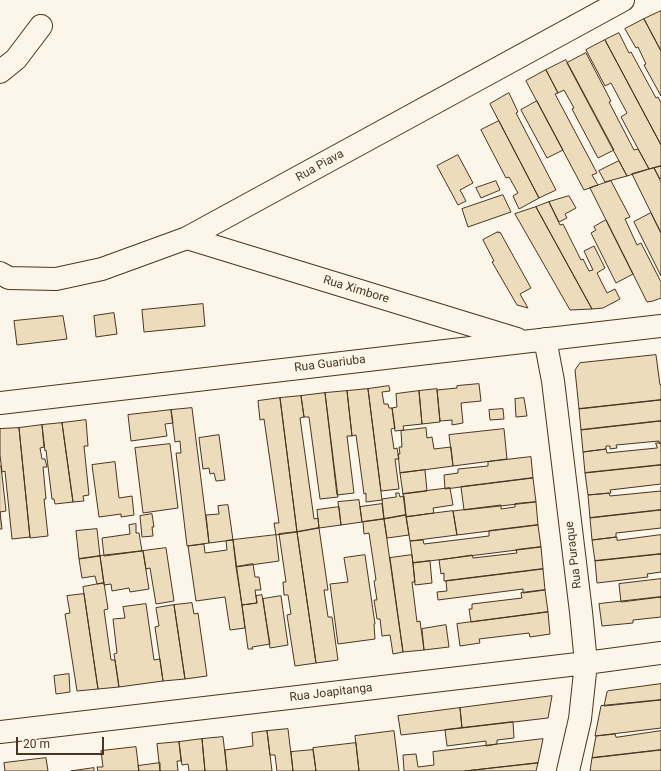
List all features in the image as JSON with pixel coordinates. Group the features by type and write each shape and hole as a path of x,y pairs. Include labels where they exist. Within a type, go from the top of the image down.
{"street":[{"name":"Rua Piava","path":"0,273 9,278 56,279 102,269 187,238 623,0"},
{"path":"0,72 16,59 41,26"},
{"name":"Rua Ximbore","path":"187,238 535,340"},
{"name":"Rua Guariuba","path":"0,404 661,326"},
{"name":"Rua Puraque","path":"535,340 553,381 586,663 580,719 568,771"},
{"name":"Rua Joapitanga","path":"0,732 661,653"}],"building":[{"path":"661,11 661,51 644,19"},
{"path":"644,19 661,51 661,96 644,65 646,64 638,47 636,48 625,29"},
{"path":"619,33 629,53 631,52 656,98 658,97 661,103 661,145 605,40"},
{"path":"605,40 661,145 661,166 649,169 621,117 627,113 611,83 605,86 586,50"},
{"path":"586,53 634,150 638,149 649,169 627,176 567,63"},
{"path":"566,60 614,150 598,158 572,109 574,108 564,90 558,93 546,70"},
{"path":"546,70 558,93 555,94 597,173 592,175 598,185 584,190 526,81"},
{"path":"509,93 518,112 516,113 556,190 539,198 490,104"},
{"path":"537,101 563,150 547,158 521,110"},
{"path":"499,121 539,198 519,209 513,196 518,193 509,177 506,178 481,130"},
{"path":"458,155 473,183 460,190 466,201 458,205 437,166"},
{"path":"619,161 627,176 605,182 599,171"},
{"path":"661,166 661,178 660,179 654,168"},
{"path":"654,168 661,182 661,233 632,174"},
{"path":"496,181 500,190 481,198 476,188"},
{"path":"611,181 630,217 625,219 637,245 641,243 661,282 661,298 647,302 590,188"},
{"path":"503,195 511,212 468,227 462,209"},
{"path":"569,196 576,208 565,214 567,218 559,222 549,202"},
{"path":"549,202 560,225 563,224 581,260 583,259 589,271 593,270 584,251 594,246 605,268 597,273 607,293 615,289 620,299 603,308 592,309 536,207"},
{"path":"536,207 592,309 570,310 515,214"},
{"path":"651,213 661,233 661,276 634,222"},
{"path":"606,220 633,274 616,283 591,233 596,230 594,227"},
{"path":"500,232 531,288 520,294 528,308 517,305 492,262 494,261 483,240"},
{"path":"203,304 205,326 144,332 142,310"},
{"path":"114,313 117,334 96,337 94,316"},
{"path":"63,316 67,339 17,345 14,321"},
{"path":"656,355 661,385 661,400 579,409 575,370 580,363"},
{"path":"479,384 481,401 461,403 463,423 452,425 452,420 440,421 437,390"},
{"path":"389,386 390,391 382,392 384,404 388,404 389,408 392,408 395,428 391,429 394,449 397,448 399,459 395,459 399,489 381,491 368,389"},
{"path":"368,389 382,500 366,502 366,493 364,494 356,435 352,436 347,391"},
{"path":"437,389 440,422 422,424 419,391"},
{"path":"347,391 352,436 347,436 354,493 337,495 325,393"},
{"path":"419,391 422,424 403,426 404,430 395,431 392,408 397,407 396,394"},
{"path":"325,393 338,497 320,499 309,417 304,417 301,396"},
{"path":"301,396 304,417 300,418 314,519 318,518 319,528 297,532 280,398"},
{"path":"280,398 297,532 276,535 274,523 279,523 264,419 260,420 258,401"},
{"path":"524,398 527,416 516,417 515,399"},
{"path":"661,400 661,421 581,430 579,409"},
{"path":"192,408 209,543 187,546 176,453 181,453 180,441 175,442 171,410"},
{"path":"503,409 504,419 490,420 489,410"},
{"path":"171,410 173,423 165,424 167,436 131,441 128,415"},
{"path":"86,420 88,446 84,446 89,495 83,496 84,501 73,502 62,423"},
{"path":"661,421 661,443 659,443 659,441 616,445 617,448 610,449 610,446 606,446 606,449 583,452 581,430"},
{"path":"62,423 73,502 55,504 54,499 52,499 42,425"},
{"path":"42,425 44,447 40,448 42,459 45,459 47,467 43,467 46,499 44,499 48,536 30,538 19,428"},
{"path":"19,428 30,537 12,539 5,471 2,472 0,455 0,429"},
{"path":"426,428 427,438 432,437 434,449 451,447 453,466 400,473 398,454 400,454 399,447 402,447 401,431"},
{"path":"504,429 507,459 453,466 449,435"},
{"path":"219,435 225,480 216,481 214,473 210,474 209,468 203,469 199,438"},
{"path":"656,443 661,443 661,465 585,473 583,452 606,449 607,453 657,448"},
{"path":"170,444 178,508 143,513 135,448"},
{"path":"531,457 533,478 445,489 444,475 458,473 458,469 488,466 488,462"},
{"path":"115,462 119,498 132,496 134,515 121,517 121,514 99,517 92,465"},
{"path":"661,465 661,484 610,490 611,493 588,495 585,473"},
{"path":"0,466 6,511 0,512"},
{"path":"425,470 427,491 403,494 400,473"},
{"path":"533,478 536,502 464,510 461,487"},
{"path":"450,488 453,505 433,508 434,513 406,517 403,494"},
{"path":"661,491 661,510 590,518 588,495 609,493 610,496"},
{"path":"396,493 399,493 400,497 404,496 406,515 384,519 382,499 396,497"},
{"path":"359,500 362,522 341,525 338,502"},
{"path":"536,502 538,525 457,535 453,511 501,505 501,509 515,507 515,504"},
{"path":"382,504 384,519 362,522 360,507"},
{"path":"228,505 233,540 209,543 206,515 219,514 218,506"},
{"path":"339,507 341,525 319,528 317,510"},
{"path":"661,510 661,528 616,533 616,537 592,540 590,518"},
{"path":"453,511 457,535 410,541 406,517"},
{"path":"0,512 2,529 0,529"},
{"path":"152,514 154,527 152,527 153,536 142,537 140,516"},
{"path":"406,515 409,535 387,538 384,519"},
{"path":"384,519 403,652 393,654 390,635 382,636 380,619 377,619 374,600 377,600 374,581 376,580 369,533 364,534 363,522"},
{"path":"136,524 136,533 139,533 142,551 104,556 102,538 130,534 129,525"},
{"path":"538,525 541,547 413,563 410,541 423,540 424,544 489,536 489,531"},
{"path":"319,528 328,590 324,590 328,617 332,617 338,660 316,663 297,532"},
{"path":"97,529 100,556 79,559 76,531"},
{"path":"297,532 316,663 295,666 287,615 291,614 288,595 284,595 283,582 286,582 279,534"},
{"path":"276,535 279,561 236,567 233,540"},
{"path":"661,535 661,554 595,561 592,540 617,537 617,540"},
{"path":"233,540 245,628 230,630 225,597 196,601 188,546 204,544 205,553 227,550 226,541"},
{"path":"541,547 543,569 446,581 444,581 444,573 441,574 439,560 472,555 473,558 517,553 516,550"},
{"path":"166,548 174,601 156,604 150,568 146,569 143,551"},
{"path":"143,551 149,589 130,592 129,588 112,591 111,584 104,585 100,556"},
{"path":"661,554 661,572 647,574 648,577 597,583 595,561"},
{"path":"365,555 375,624 375,639 338,644 330,584 348,582 344,558"},
{"path":"412,555 415,582 412,582 417,622 420,621 424,650 403,652 390,558"},
{"path":"100,556 104,583 97,584 95,576 82,578 79,559"},
{"path":"430,561 432,583 415,585 413,563"},
{"path":"253,564 255,577 259,577 261,590 255,590 257,603 242,605 236,567"},
{"path":"543,569 545,590 523,593 523,589 438,600 437,592 447,591 446,581"},
{"path":"661,579 661,597 621,602 619,584"},
{"path":"104,583 108,609 104,610 111,660 115,660 119,687 98,689 83,587"},
{"path":"545,590 548,612 471,622 469,609 472,609 472,604 522,598 521,593"},
{"path":"84,594 98,689 77,691 65,614 70,613 67,596"},
{"path":"262,595 270,644 248,649 242,605 257,603 256,596"},
{"path":"281,596 288,645 270,648 263,599"},
{"path":"661,597 661,617 633,620 633,623 602,626 599,604"},
{"path":"192,603 194,614 198,613 207,676 185,679 174,605"},
{"path":"146,604 154,660 160,659 163,681 119,687 114,654 117,653 113,619 125,618 123,607"},
{"path":"174,605 185,679 163,681 155,627 159,626 156,608"},
{"path":"548,612 550,634 530,637 529,633 479,639 480,643 460,646 457,624"},
{"path":"446,625 449,647 424,650 422,629"},
{"path":"69,674 70,692 56,694 54,676"},
{"path":"661,684 661,700 604,706 608,691"},
{"path":"552,696 548,718 462,728 460,708"},
{"path":"661,700 661,728 595,736 601,706"},
{"path":"460,708 462,728 401,735 398,716"},
{"path":"513,722 514,738 497,740 497,744 486,746 486,741 447,746 445,730"},
{"path":"288,729 293,771 277,771 275,755 270,755 267,731"},
{"path":"267,731 272,771 227,771 225,750 253,746 252,733"},
{"path":"394,731 399,771 359,771 355,736"},
{"path":"661,731 661,750 592,758 596,736 615,734 616,737"},
{"path":"223,737 227,771 205,771 202,739"},
{"path":"202,739 205,771 189,771 188,764 182,765 179,742"},
{"path":"543,739 538,763 465,771 404,771 403,755 416,754 418,767 434,765 433,752"},
{"path":"179,742 181,761 177,761 178,771 160,771 157,744"},
{"path":"356,743 359,771 316,771 313,748"},
{"path":"136,747 139,771 98,771 97,767 103,767 101,751"},
{"path":"313,750 316,771 293,771 291,752"},
{"path":"661,750 661,771 590,771 592,758"},
{"path":"46,758 48,771 5,771 4,763"},
{"path":"160,763 160,771 139,771 138,766"},
{"path":"538,763 536,771 465,771"},
{"path":"94,768 94,771 71,771"}]}
